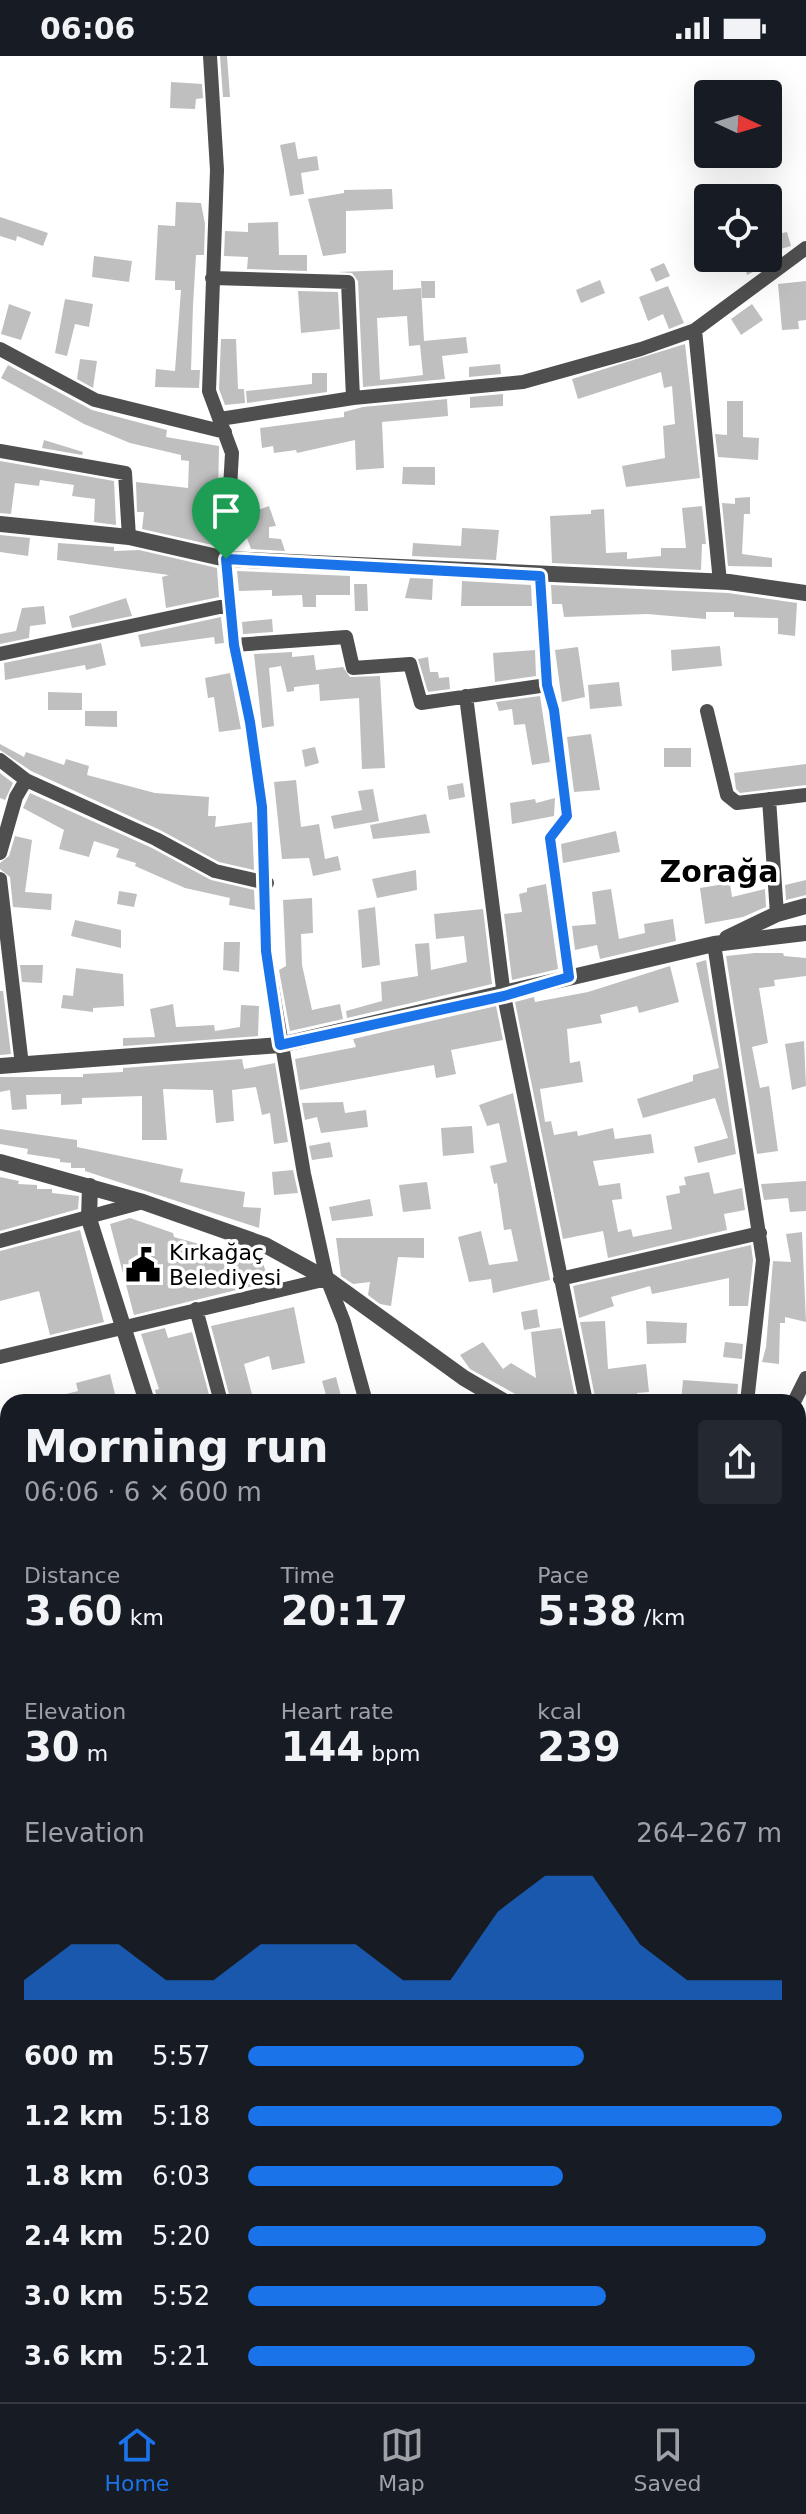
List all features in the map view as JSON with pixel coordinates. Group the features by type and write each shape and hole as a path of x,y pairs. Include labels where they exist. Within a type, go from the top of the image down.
{"street":[{"path":"210,56 217,170 209,391 232,453 226,559 229,605 256,764 267,883 266,951 280,1045 327,1279 344,1322 364,1394"},
{"path":"0,349 95,400 222,425 353,398 523,382 695,330 806,248"},
{"path":"212,278 348,282 353,398"},
{"path":"695,330 720,582"},
{"path":"0,451 125,473 129,537"},
{"path":"0,524 129,537 226,559 720,582 806,593"},
{"path":"540,576 547,685 554,710 567,816 550,838 569,977"},
{"path":"0,654 229,605"},
{"path":"234,645 346,637 353,668 410,664 421,703 547,685"},
{"path":"466,696 504,996 584,1394"},
{"path":"707,711 727,795 737,803 806,795"},
{"path":"0,760 26,780 156,839 215,871 267,883"},
{"path":"0,853 16,797 26,780"},
{"path":"769,799 777,914"},
{"path":"0,879 22,1065"},
{"path":"714,944 777,914 806,906"},
{"path":"0,1066 280,1045 504,996 569,977 714,944 806,933"},
{"path":"714,944 760,1233 761,1285 748,1394"},
{"path":"0,1162 143,1202 265,1245 327,1279 464,1378 491,1394"},
{"path":"90,1186 89,1219 144,1394"},
{"path":"0,1241 143,1202"},
{"path":"560,1279 760,1233"},
{"path":"0,1357 327,1279"},
{"path":"196,1309 219,1394"}],"building":[{"path":"220,56 227,56 230,97 223,97"},
{"path":"171,82 202,84 203,98 196,99 195,109 170,108"},
{"path":"295,142 298,159 317,156 319,170 301,173 304,194 290,196 280,145"},
{"path":"392,189 393,209 346,211 346,253 323,256 308,199 344,193 344,190"},
{"path":"176,202 201,203 205,224 204,255 196,255 193,305 191,370 200,370 199,388 155,387 156,369 175,371 181,290 175,290 175,281 155,280 158,225 175,226"},
{"path":"0,217 48,233 43,246 17,236 16,241 0,236"},
{"path":"278,222 279,255 307,255 307,271 247,269 248,257 224,256 225,231 248,232 248,223"},
{"path":"787,232 791,246 782,249 782,233"},
{"path":"94,256 132,261 129,282 92,277"},
{"path":"664,263 670,276 656,282 650,269"},
{"path":"393,270 393,290 421,288 424,341 466,337 468,353 442,356 445,379 363,387 358,281 352,273 338,272","holes":["407,316 409,346 420,345 423,375 380,380 377,318"]},
{"path":"600,280 605,293 581,303 576,290"},
{"path":"421,281 435,281 435,298 422,298"},
{"path":"806,281 806,320 798,321 799,329 782,330 778,284"},
{"path":"668,286 684,323 669,329 663,314 648,321 639,297"},
{"path":"298,291 338,292 340,329 301,333"},
{"path":"65,299 93,304 89,327 75,324 67,356 55,353"},
{"path":"9,304 31,312 21,340 1,334"},
{"path":"752,304 763,320 741,335 731,319"},
{"path":"221,339 236,339 238,389 244,389 245,403 225,405 219,389"},
{"path":"685,344 700,478 626,487 622,466 665,458 663,426 675,424 672,386 664,388 661,372 578,399 572,379"},
{"path":"80,359 97,361 93,388 77,379"},
{"path":"500,364 501,374 469,377 469,367"},
{"path":"8,365 92,410 167,430 166,437 219,446 217,546 142,529 144,512 137,512 136,482 188,488 189,461 181,460 181,455 130,443 84,424 1,378"},
{"path":"312,373 327,373 327,392 247,403 246,391 312,384"},
{"path":"503,394 503,406 470,408 470,397"},
{"path":"447,399 448,416 382,422 384,468 356,470 355,440 297,453 296,450 274,453 273,446 262,448 260,428 344,417 344,412 363,407"},
{"path":"727,401 743,401 743,437 759,438 758,460 718,457 715,434 727,435"},
{"path":"44,440 83,452 82,455 42,448"},
{"path":"0,461 114,481 116,525 94,522 95,499 72,496 74,485 40,480 39,486 15,483 11,514 0,513"},
{"path":"403,467 435,467 435,485 402,484"},
{"path":"750,497 750,514 744,514 742,554 772,558 772,567 728,566 722,503 735,504 735,498"},
{"path":"269,506 276,526 269,527 269,538 281,539 285,551 251,549 239,517"},
{"path":"702,506 706,544 702,544 701,570 552,563 550,516 591,514 591,510 604,509 606,553 627,552 627,559 661,556 661,548 686,548 682,508"},
{"path":"462,528 499,530 496,560 412,556 413,543 461,546"},
{"path":"0,535 30,538 28,556 0,552"},
{"path":"58,543 114,547 114,551 139,550 217,568 219,597 166,608 162,577 169,575 57,560"},
{"path":"237,571 350,576 350,595 316,595 316,607 303,607 302,595 272,596 272,590 239,591"},
{"path":"410,578 433,579 432,600 405,598"},
{"path":"462,581 531,585 532,606 461,606"},
{"path":"354,584 367,584 368,611 355,611"},
{"path":"551,585 728,593 797,603 795,636 778,634 778,618 734,617 734,612 706,612 706,619 647,614 564,617 562,604 552,604"},
{"path":"126,598 132,616 72,628 69,616"},
{"path":"44,606 46,624 30,626 29,638 0,644 0,634 16,631 22,608"},
{"path":"221,617 224,643 215,644 214,637 141,647 138,635"},
{"path":"272,619 273,632 243,634 242,622"},
{"path":"101,643 106,665 86,670 85,665 5,680 4,663"},
{"path":"720,646 722,666 672,671 671,650"},
{"path":"578,647 585,697 562,702 555,650"},
{"path":"535,650 536,676 495,682 493,653"},
{"path":"292,652 292,657 314,655 316,670 343,667 350,677 380,676 385,768 362,769 359,698 320,701 319,684 294,687 294,691 287,692 281,666 269,668 274,726 262,728 254,654"},
{"path":"428,657 430,672 438,672 439,678 449,677 450,689 428,692 418,659"},
{"path":"230,673 241,729 219,732 214,697 208,698 205,678"},
{"path":"619,682 622,706 590,709 588,685"},
{"path":"48,692 82,693 82,710 48,710"},
{"path":"540,696 550,762 532,765 525,724 514,725 512,709 499,711 496,702"},
{"path":"85,711 117,711 117,727 85,726"},
{"path":"591,734 600,790 574,792 567,737"},
{"path":"0,744 24,757 26,752 64,765 66,759 89,766 87,775 155,793 209,797 208,816 216,816 215,827 252,822 254,870 219,862 160,830 31,771 0,750"},
{"path":"315,747 319,763 305,767 302,750"},
{"path":"664,748 691,748 691,767 664,767"},
{"path":"806,764 806,785 740,793 736,789 734,773"},
{"path":"0,773 13,783 5,800 0,798"},
{"path":"296,780 301,827 319,824 325,859 338,856 341,870 313,876 309,858 282,859 274,782"},
{"path":"463,783 465,797 449,800 447,786"},
{"path":"373,789 379,821 334,829 331,816 362,810 358,791"},
{"path":"30,793 152,848 211,880 254,890 255,910 229,905 230,898 185,888 135,866 136,863 116,857 119,849 94,841 89,857 59,849 64,830 23,808"},
{"path":"555,798 554,816 512,824 510,803 535,799 536,803"},
{"path":"426,814 430,833 373,839 370,825"},
{"path":"616,831 620,852 563,863 561,844"},
{"path":"15,836 32,840 25,892 52,894 51,910 13,907 10,877 0,869 0,863 9,856"},
{"path":"416,870 417,890 377,898 372,879"},
{"path":"806,880 806,895 786,900 785,885"},
{"path":"730,883 732,897 765,889 766,907 743,917 705,924 700,888"},
{"path":"546,884 558,969 512,980 504,914 522,912 519,894 527,892 527,888"},
{"path":"611,889 619,939 645,933 644,924 673,919 676,941 600,959 597,945 575,950 572,926 596,924 592,892"},
{"path":"119,891 137,894 134,907 117,904"},
{"path":"312,898 313,933 301,934 302,965 312,1010 340,1004 343,1019 290,1031 279,970 286,966 283,900"},
{"path":"375,907 380,965 362,968 358,910"},
{"path":"483,909 492,984 347,1018 346,1011 382,1001 381,982 418,976 415,944 429,943 431,970 467,962 464,936 436,939 434,914"},
{"path":"75,920 121,930 121,948 71,936"},
{"path":"224,942 240,942 239,972 223,970"},
{"path":"783,953 784,956 806,958 806,976 774,980 775,986 759,988 768,1043 752,1047 760,1088 769,1086 778,1151 757,1154 726,956"},
{"path":"706,960 736,1154 698,1163 694,1147 728,1138 715,1098 643,1118 637,1099 693,1081 693,1075 719,1068 696,963"},
{"path":"20,965 43,965 42,983 22,982"},
{"path":"670,966 679,1002 639,1013 637,1006 600,1015 602,1023 567,1029 570,1063 580,1061 583,1082 540,1089 545,1122 551,1121 554,1135 577,1131 578,1136 613,1128 615,1139 651,1134 654,1153 593,1161 599,1186 620,1183 622,1199 612,1200 618,1232 631,1229 633,1237 672,1229 666,1196 680,1193 679,1186 686,1185 684,1177 709,1172 714,1194 742,1188 745,1210 724,1214 727,1230 608,1258 603,1231 563,1239 515,1002 534,997 535,1002 588,992"},
{"path":"76,968 123,974 124,1006 93,1008 93,1012 61,1008 63,995 73,996"},
{"path":"0,991 3,991 11,1054 0,1055"},
{"path":"173,1004 176,1027 214,1025 215,1031 240,1027 241,1005 259,1006 258,1036 123,1046 123,1038 155,1037 150,1009"},
{"path":"496,1006 503,1040 451,1050 456,1074 436,1078 434,1065 300,1090 295,1059 356,1047 353,1039"},
{"path":"804,1041 806,1086 792,1090 785,1044"},
{"path":"242,1059 244,1069 275,1063 288,1142 274,1144 270,1113 262,1115 256,1087 232,1090 234,1121 216,1123 213,1090 163,1089 167,1140 142,1140 142,1096 82,1098 82,1104 61,1105 61,1094 26,1095 27,1109 12,1110 10,1090 0,1092 0,1077 83,1077 83,1074 123,1072 123,1068"},
{"path":"513,1093 550,1280 493,1293 491,1279 469,1282 458,1237 481,1231 489,1265 518,1261 511,1229 504,1230 497,1183 494,1184 490,1166 507,1162 499,1123 487,1126 479,1105"},
{"path":"343,1102 345,1113 366,1110 368,1127 321,1133 317,1117 305,1120 302,1103"},
{"path":"472,1126 474,1153 443,1156 441,1128"},
{"path":"0,1129 77,1140 77,1147 183,1169 180,1182 245,1192 243,1207 261,1208 259,1228 85,1171 85,1168 71,1168 71,1163 60,1162 60,1159 27,1154 28,1149 0,1144"},
{"path":"330,1142 333,1157 312,1160 309,1146"},
{"path":"293,1170 298,1193 274,1195 272,1172"},
{"path":"0,1177 19,1181 18,1184 37,1185 37,1189 52,1189 52,1193 79,1196 78,1209 0,1231"},
{"path":"806,1181 806,1211 790,1212 788,1198 764,1200 761,1184"},
{"path":"427,1182 431,1209 403,1212 399,1185"},
{"path":"370,1199 373,1216 332,1221 329,1207"},
{"path":"130,1218 173,1233 174,1237 213,1248 215,1254 231,1250 263,1263 269,1282 134,1315 110,1224"},
{"path":"80,1230 104,1322 50,1335 39,1291 0,1301 0,1251"},
{"path":"802,1232 806,1322 785,1317 785,1323 780,1323 779,1364 762,1362 773,1261 791,1262 786,1234"},
{"path":"336,1238 424,1238 424,1258 398,1257 391,1306 380,1304 368,1295 370,1282 353,1284 341,1276"},
{"path":"751,1245 753,1260 748,1306 729,1306 729,1278 652,1294 650,1286 611,1297 614,1306 579,1318 573,1286"},
{"path":"294,1307 305,1363 272,1370 269,1356 244,1364 252,1394 229,1394 211,1326"},
{"path":"537,1309 540,1327 524,1330 521,1312"},
{"path":"605,1321 608,1369 646,1364 649,1392 594,1394 580,1322"},
{"path":"646,1321 687,1323 686,1343 647,1344"},
{"path":"165,1328 168,1338 192,1332 209,1394 156,1394 155,1390 159,1389 141,1334"},
{"path":"561,1328 574,1394 515,1394 470,1369 460,1355 483,1342 503,1369 511,1363 536,1378 531,1332"},
{"path":"725,1342 743,1344 742,1359 723,1357"},
{"path":"110,1374 115,1394 66,1394 78,1391 76,1383"},
{"path":"336,1377 340,1394 326,1394 322,1381"},
{"path":"683,1380 738,1384 737,1394 682,1394"}],"place":[{"name":"Kırkağaç Belediyesi","path":"143,1265"}],"district":[{"name":"Zorağa","path":"719,872"}],"route":[{"path":"226,559 540,576 547,685 554,710 567,816 550,838 569,977 504,996 280,1045 266,951 267,883 262,807 250,722 234,645 226,559"}]}
